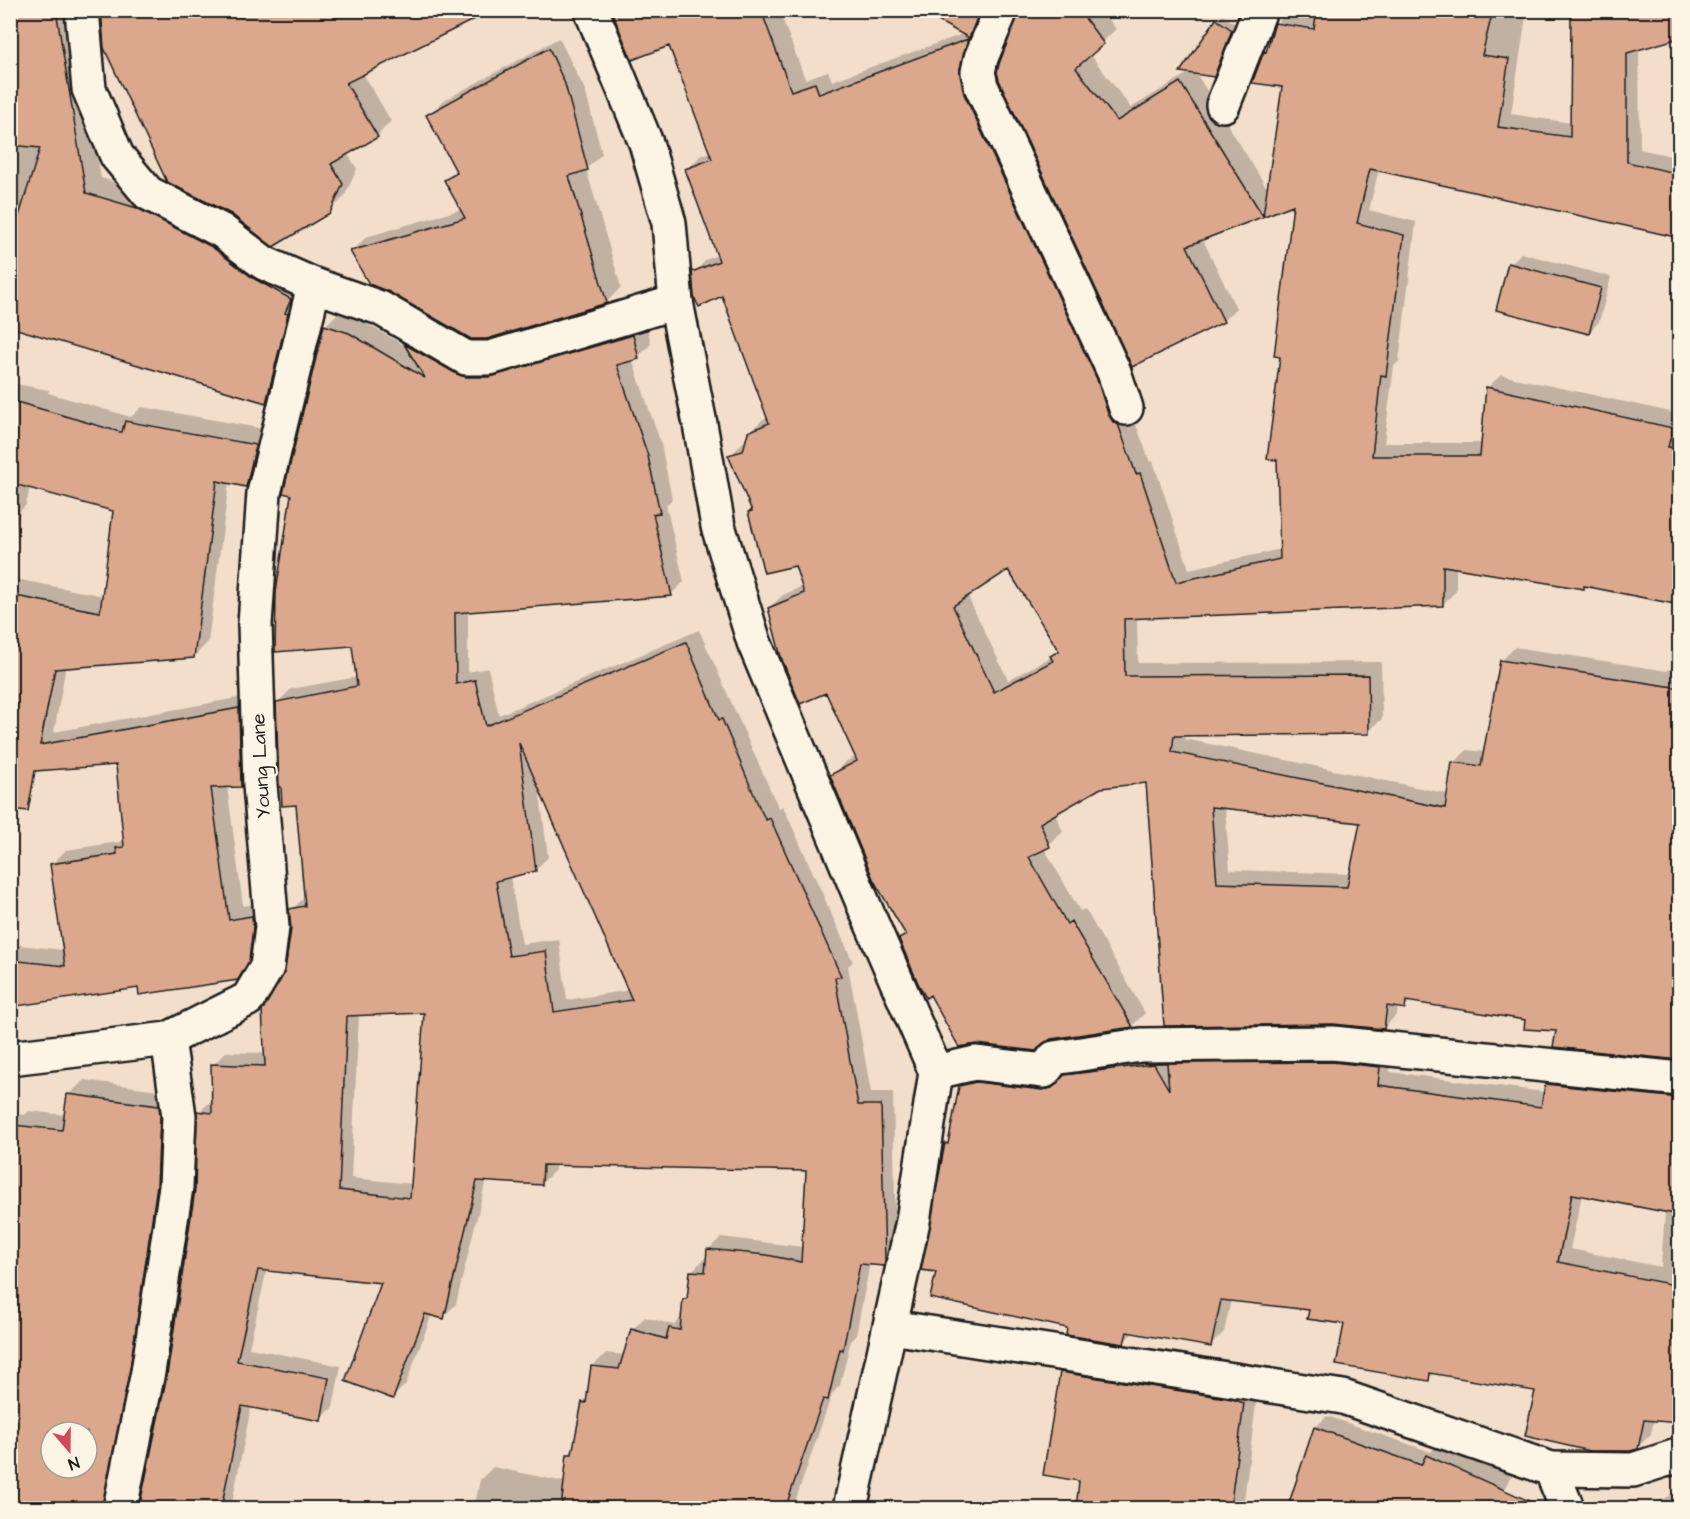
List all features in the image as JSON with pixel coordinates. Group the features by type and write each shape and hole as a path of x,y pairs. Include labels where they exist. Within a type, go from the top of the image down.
{"street":[{"path":"82,10 89,89 117,156 148,193 222,231 264,263 314,285 380,308 466,358 490,358 676,302"},
{"path":"591,10 646,143 669,223 676,302 718,526 754,642 936,1072 913,1221 850,1509"},
{"path":"1001,10 981,58 978,72 981,86 1114,372 1126,408"},
{"path":"1223,105 1260,10"},
{"name":"Young Lane","path":"10,1058 168,1039 248,999 267,967 272,927 260,785 255,624 264,493 314,285"},
{"path":"120,1509 148,1372 176,1187 179,1116 168,1039"},
{"path":"936,1072 975,1063 1044,1071 1054,1058 1142,1045 1333,1043 1680,1079"},
{"path":"891,1326 1343,1397 1551,1469 1633,1470 1680,1455"},
{"path":"1551,1469 1567,1509"}],"building":[{"path":"10,10 56,10 86,193 137,208 212,247 253,278 291,299 285,313 288,314 266,403 10,327 10,245 40,148 10,145"},
{"path":"101,10 493,10 346,83 378,137 331,164 343,184 330,213 273,247 231,214 167,182 104,48"},
{"path":"611,10 761,10 791,91 815,83 819,94 968,39 960,69 964,94 1097,379 1108,414 1113,422 1118,424 1136,474 1140,473 1176,582 1280,559 1277,460 1267,459 1280,357 1274,356 1293,205 1187,246 1224,322 1132,367 999,80 997,72 999,64 1019,10 1079,10 1104,44 1076,68 1117,121 1180,82 1263,216 1282,87 1252,83 1264,51 1266,52 1275,23 1314,29 1317,10 1493,10 1482,55 1509,59 1498,127 1570,137 1571,10 1680,10 1680,38 1627,53 1627,162 1680,174 1680,238 1370,169 1357,223 1404,235 1386,376 1381,375 1372,456 1480,456 1486,387 1673,428 1668,447 1680,448 1680,605 1584,586 1584,589 1443,566 1443,606 1124,619 1125,676 1368,675 1369,734 1174,736 1172,752 1445,808 1452,762 1481,766 1500,660 1680,688 1680,1060 1553,1047 1556,1031 1524,1029 1525,1020 1406,1001 1405,1009 1387,1006 1384,1029 1333,1024 1164,1026 1146,783 1101,788 1040,823 1050,847 1029,857 1067,924 1071,921 1133,1027 1051,1039 1036,1051 977,1044 959,1047 930,995 926,998 918,983 899,939 906,935 874,881 830,775 857,761 826,693 800,704 781,657 768,608 804,593 795,566 764,573 748,512 752,511 728,455 743,451 748,432 769,423 722,296 699,307 694,297 692,272 719,261 685,169 712,159 669,46 632,60","holes":["1008,570 1059,651 1050,656 1053,661 994,692 953,606","1211,807 1360,823 1347,887 1217,883"]},
{"path":"918,10 980,10 969,38"},
{"path":"1216,19 1232,30 1214,77 1180,72"},
{"path":"549,48 565,84 588,170 569,176 607,303 487,339 471,339 389,292 369,284 350,251 465,218 444,180 457,173 426,115"},
{"path":"1508,263 1601,288 1589,334 1496,310"},
{"path":"324,325 349,333 425,378 404,344 457,374 466,377 490,377 633,335 639,359 617,365 648,456 660,513 653,514 672,596 455,613 456,684 475,680 486,726 686,642 760,809 766,820 770,818 841,976 835,978 858,1105 881,1105 885,1261 884,1266 860,1264 843,1350 840,1349 828,1400 823,1399 785,1509 561,1509 567,1454 572,1454 582,1402 586,1403 591,1366 619,1369 631,1329 666,1339 669,1328 680,1330 683,1299 687,1299 690,1271 705,1272 707,1249 767,1255 801,1262 806,1171 543,1165 542,1185 477,1181 444,1319 425,1314 393,1399 345,1381 381,1283 258,1270 237,1361 329,1378 321,1421 242,1406 221,1509 139,1509 167,1375 195,1190 197,1111 212,1113 211,1064 265,1066 262,1010 285,970 291,929 289,909 305,906 296,805 282,806 281,787 279,787 276,702 357,686 352,646 275,652 276,592 291,495 283,493","holes":["519,743 566,851 632,1000 554,1012 546,951 509,956 496,881 536,871","424,1013 410,1198 339,1190 347,1016"]},
{"path":"10,400 120,432 122,432 125,421 256,445 246,487 217,481 194,658 55,669 40,745 239,708 241,787 211,788 229,920 252,916 249,961 238,980 139,995 138,988 10,1007 10,960 65,966 50,864 117,854 116,848 124,847 116,765 35,771 28,811 10,809 10,595 100,612 113,511 10,483"},
{"path":"1332,1062 1380,1067 1378,1085 1541,1107 1545,1084 1680,1098 1680,1215 1572,1194 1558,1262 1680,1286 1680,1423 1644,1420 1638,1449 1630,1451 1590,1451 1525,1436 1535,1391 1430,1373 1429,1381 1336,1365 1344,1324 1307,1319 1309,1310 1221,1300 1211,1347 1127,1332 1124,1344 1066,1335 1067,1328 930,1298 936,1272 921,1270 945,1143 948,1144 959,1086 976,1082 1042,1090 1052,1088 1064,1075 1154,1064 1169,1090 1167,1063"},
{"path":"67,1094 159,1106 157,1185 130,1369 102,1509 10,1509 10,1142 13,1125 62,1130"},
{"path":"1060,1372 1232,1399 1244,1403 1230,1509 1076,1509 1079,1481 1043,1475"},
{"path":"1314,1427 1421,1465 1426,1455 1547,1509 1287,1509"}]}
